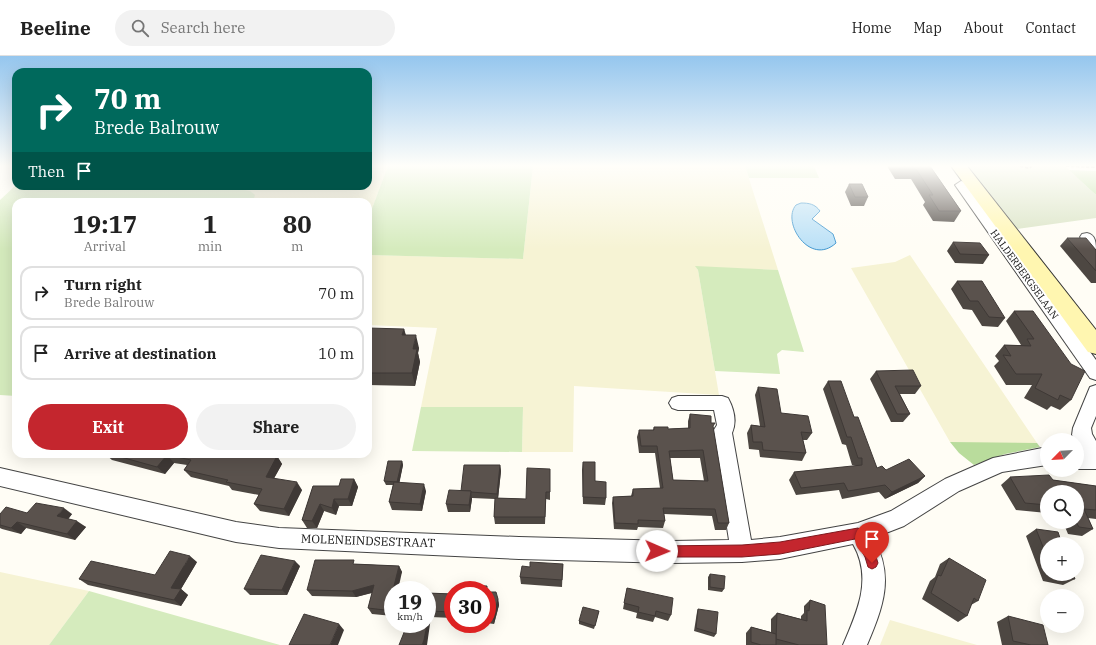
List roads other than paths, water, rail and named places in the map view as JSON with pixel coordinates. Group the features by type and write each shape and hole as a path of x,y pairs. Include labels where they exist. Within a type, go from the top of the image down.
{"main road":[{"name":"HALDERBERGSELAAN","path":"979,193 1096,346"}],"street":[{"name":"HALDERBERGSELAAN","path":"967,193 1096,373"},
{"path":"1089,452 1082,435 1082,428 1096,392"},
{"path":"678,403 722,403 726,425 722,433 742,551"},
{"name":"MOLENEINDSESTRAAT","path":"0,477 236,532 279,538 519,548 672,552 742,551 780,548 858,533 897,519 952,486 1000,464 1040,457"},
{"path":"855,645 874,592 874,572 870,555 858,533"}],"water":[{"path":"801,203 812,204 820,211 812,219 833,234 836,243 826,249 817,250 808,246 801,239 795,231 792,221 792,212 796,205"}]}
